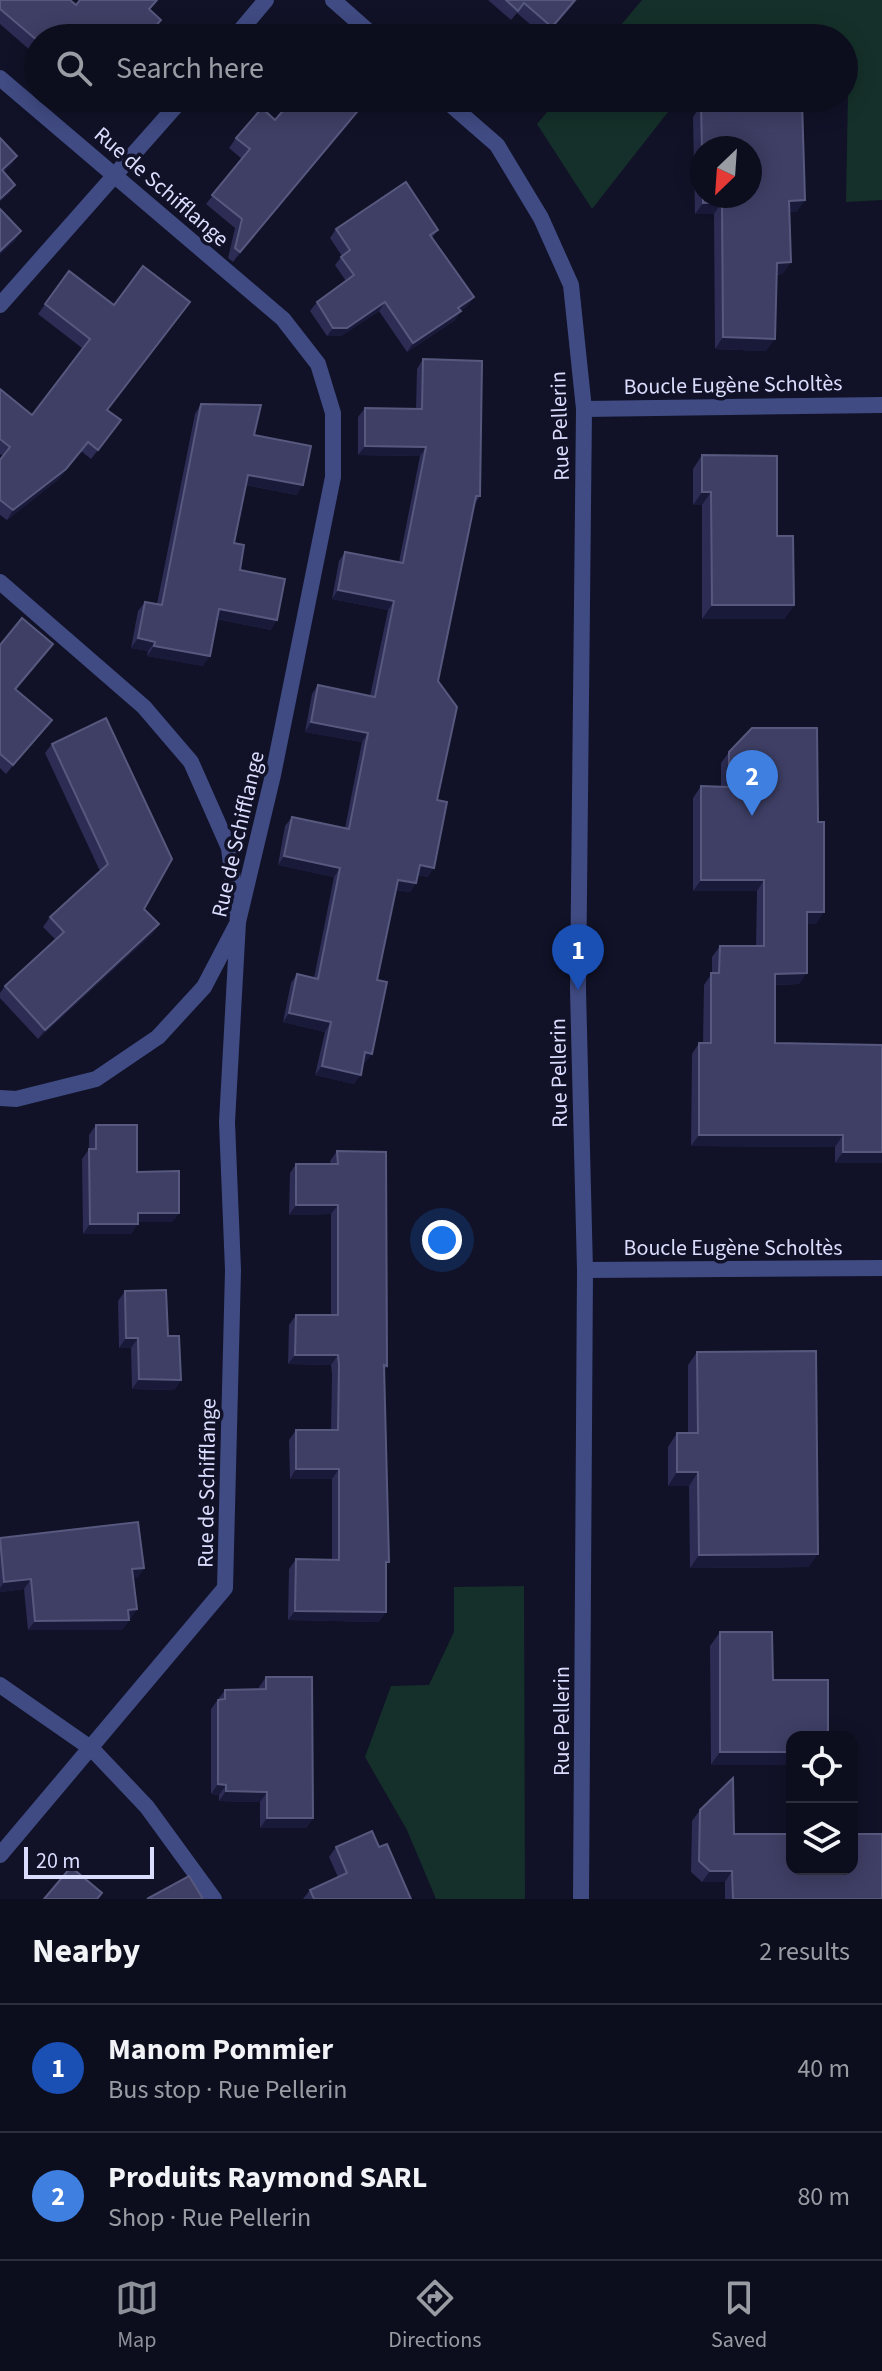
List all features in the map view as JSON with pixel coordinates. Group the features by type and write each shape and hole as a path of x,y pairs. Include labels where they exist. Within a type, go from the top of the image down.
{"street":[{"path":"246,24 266,0"},
{"path":"333,0 360,24"},
{"name":"Rue de Schifflange","path":"0,78 24,98"},
{"name":"Rue de Schifflange","path":"0,1855 225,1588 233,1270 227,1122 238,922 273,775 333,477 333,413 318,364 283,319 41,112"},
{"path":"0,305 171,112"},
{"name":"Rue Pellerin","path":"459,112 497,145 541,218 571,285 584,409 578,990 585,1270 581,1899"},
{"name":"Boucle Eugène Scholtès","path":"584,409 882,405"},
{"path":"0,582 144,707 191,762 229,848 238,922 204,987 158,1037 96,1079 16,1099 0,1098"},
{"name":"Boucle Eugène Scholtès","path":"585,1270 882,1268"},
{"path":"0,1685 92,1749 147,1807 214,1899"}],"green space":[{"path":"642,0 882,0 882,200 846,202 848,112 858,112 858,24 622,24"},
{"path":"547,112 668,112 592,209 537,124"},
{"path":"524,1586 525,1899 436,1899 407,1830 365,1757 391,1686 429,1685 454,1632 454,1587"}],"building":[{"path":"0,0 70,0 76,5 80,0 157,0 149,9 161,20 157,24 24,24 24,29 0,9"},
{"path":"506,0 575,0 555,24 548,24 524,3 518,11"},
{"path":"259,112 266,112 275,120 282,112 357,112 240,252 235,248 242,219 212,195 250,149 236,138"},
{"path":"701,112 802,112 805,200 789,201 791,262 777,263 775,339 723,337 722,208 762,208 762,136 702,136"},
{"path":"0,138 17,156 2,170 15,185 0,199"},
{"path":"406,182 438,230 430,235 474,297 458,308 461,311 413,343 385,302 347,328 333,328 317,302 354,275 341,257 350,250 336,229"},
{"path":"0,209 21,231 0,251"},
{"path":"143,266 190,302 107,410 121,420 98,450 88,442 66,469 13,510 0,500 0,460 10,447 0,439 0,389 32,415 90,339 45,304 69,271 114,305"},
{"path":"423,359 482,361 480,496 476,496 438,681 457,707 437,800 447,802 434,868 420,865 416,883 398,880 377,980 387,982 372,1054 365,1052 361,1075 322,1066 331,1022 289,1013 297,974 318,979 340,868 284,856 292,817 349,829 368,733 311,722 318,685 375,697 394,601 338,590 345,552 403,563 426,447 365,446 365,408 422,409"},
{"path":"201,404 261,405 254,435 311,446 303,485 248,475 234,543 244,545 240,570 285,579 277,620 219,609 210,656 154,646 155,642 138,638 145,602 162,605"},
{"path":"702,455 777,456 777,536 793,536 794,605 712,605 711,492 702,492"},
{"path":"22,618 53,644 15,689 52,720 13,765 0,754 0,645"},
{"path":"106,718 172,859 144,909 159,924 45,1030 5,986 64,932 50,917 108,864 52,744"},
{"path":"752,728 817,728 818,822 824,822 824,912 807,912 807,973 775,974 775,1043 882,1045 882,1152 843,1152 843,1135 699,1135 699,1043 711,1043 711,973 719,973 720,946 764,946 764,880 701,880 701,786 729,787 729,752"},
{"path":"96,1125 137,1125 137,1172 179,1171 179,1213 138,1213 138,1224 90,1224 89,1149 96,1149"},
{"path":"337,1151 386,1152 387,1366 384,1365 389,1562 386,1562 386,1612 295,1611 296,1559 339,1560 339,1469 296,1469 296,1430 338,1430 338,1355 295,1355 296,1315 338,1315 338,1205 296,1205 296,1164 338,1164"},
{"path":"166,1290 168,1336 179,1336 181,1380 139,1379 138,1338 126,1338 125,1291"},
{"path":"816,1351 818,1554 699,1555 698,1472 677,1472 677,1433 698,1433 697,1352"},
{"path":"138,1522 144,1568 132,1569 137,1609 128,1610 129,1620 35,1621 31,1579 4,1582 0,1538"},
{"path":"720,1632 772,1632 773,1680 828,1680 828,1731 786,1731 786,1752 720,1752"},
{"path":"266,1677 312,1677 313,1818 267,1818 267,1792 226,1791 226,1785 218,1784 218,1700 225,1699 225,1690 266,1689"},
{"path":"733,1778 734,1834 786,1834 786,1875 858,1875 858,1834 882,1834 882,1899 733,1899 732,1871 710,1871 699,1861 700,1810"},
{"path":"372,1831 379,1847 387,1844 411,1899 314,1899 310,1890 347,1873 336,1847"},
{"path":"71,1867 102,1893 97,1899 44,1899"},
{"path":"189,1876 203,1899 147,1899"}],"place":[{"name":"Produits Raymond SARL","path":"752,816"},
{"name":"Manom Pommier","path":"578,990"}]}
